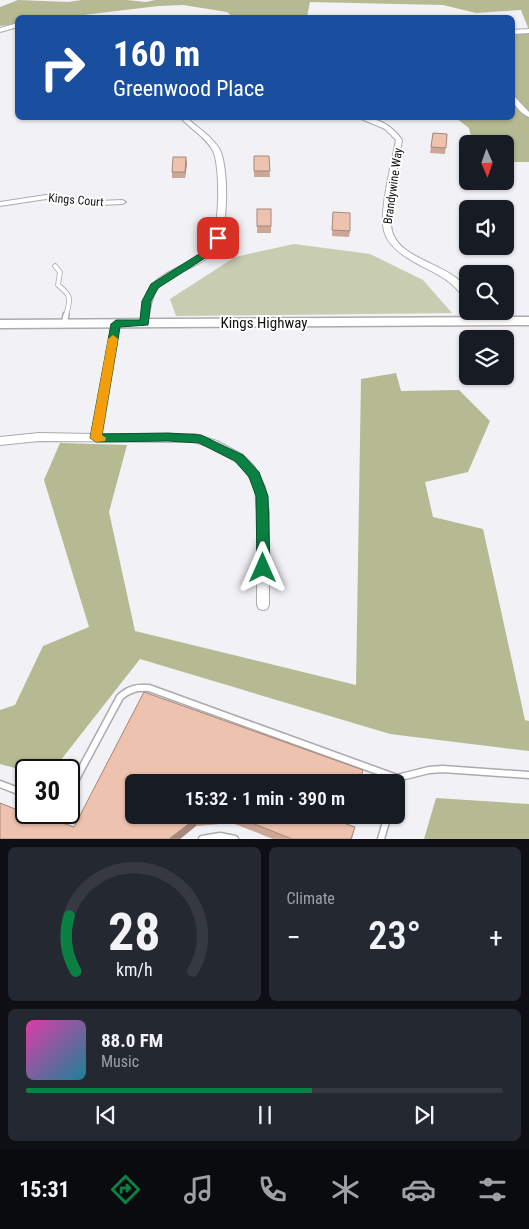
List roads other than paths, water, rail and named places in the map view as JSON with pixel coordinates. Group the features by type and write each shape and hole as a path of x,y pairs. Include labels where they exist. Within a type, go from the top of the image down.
{"street":[{"path":"0,30 15,27"},
{"path":"515,32 529,31"},
{"path":"515,100 529,115"},
{"path":"144,323 146,301 154,286 210,251 218,238 222,174 220,157 212,145 186,120"},
{"name":"Brandywine Way","path":"368,120 384,125 399,140 386,217 389,236 404,252 459,285"},
{"name":"Kings Court","path":"0,204 46,197 98,203 122,202"},
{"name":"Kings Highway","path":"0,324 116,324 459,316"},
{"name":"Kings Highway","path":"514,320 529,321"},
{"path":"96,438 116,324"},
{"path":"0,442 39,437 168,437 201,439 232,453 250,469 260,486 262,496 264,605"}],"lane":[{"path":"54,266 60,272 58,285 68,293 70,298 64,324"},
{"path":"80,772 120,697 133,688 141,687 158,691 381,774"},
{"path":"405,778 429,770 443,769 529,775"},
{"path":"0,784 15,790"},
{"path":"382,839 386,824"},
{"path":"202,839 220,836 235,839"}]}
